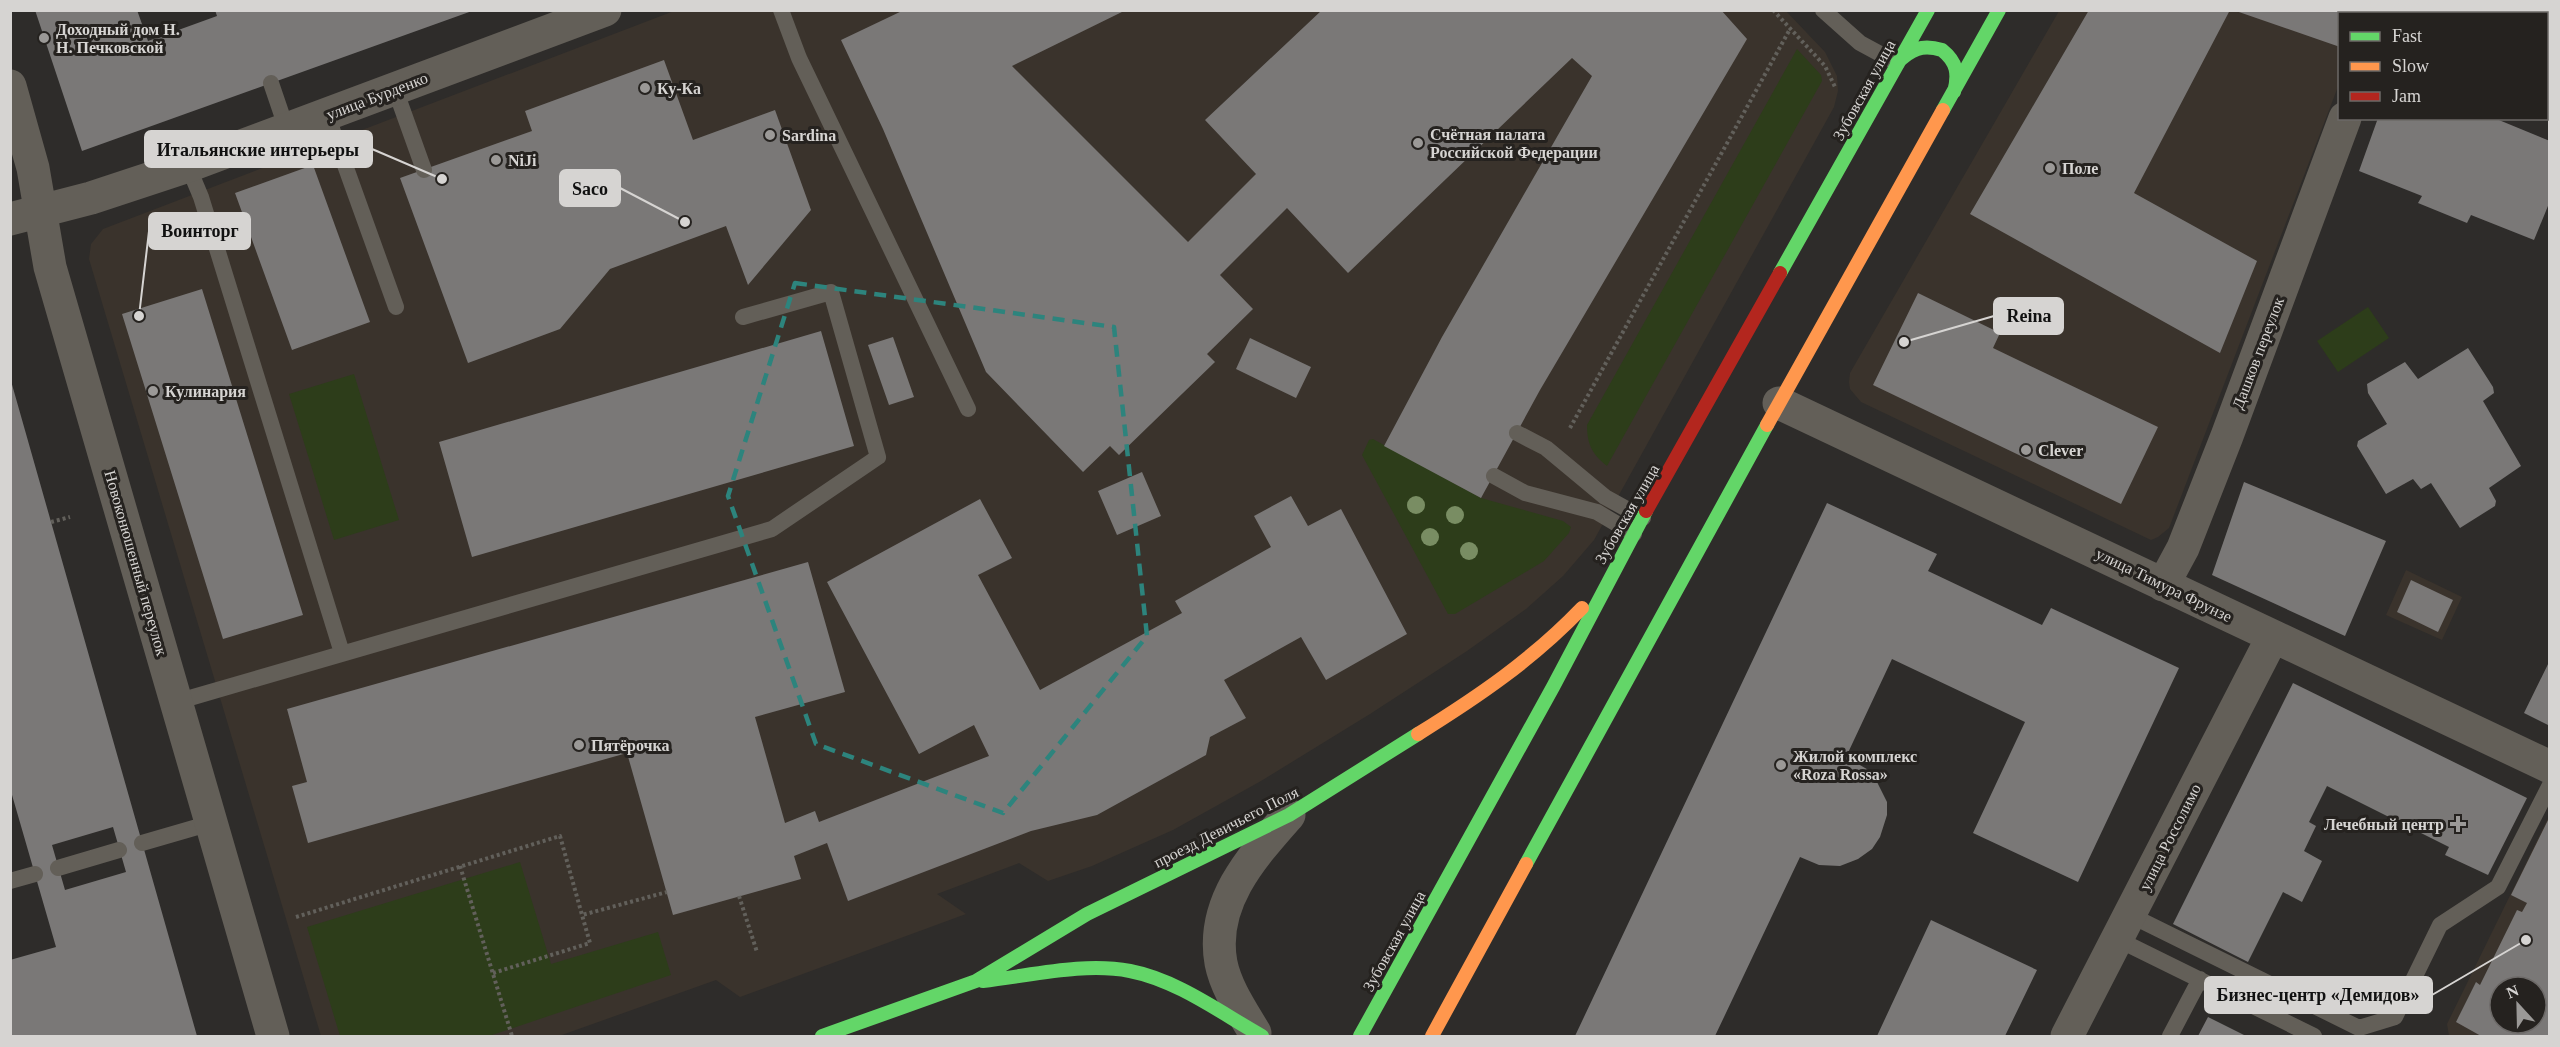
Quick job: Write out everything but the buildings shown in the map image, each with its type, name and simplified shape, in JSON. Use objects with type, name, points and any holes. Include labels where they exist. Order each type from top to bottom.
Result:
[{"type":"main road","name":"Зубовская улица","points":[[1360,1036],[1553,687],[1606,583],[1928,10]]},
{"type":"main road","points":[[1432,1036],[1779,402],[1999,10]]},
{"type":"main road","points":[[1897,63],[1913,48],[1924,46],[1940,49],[1955,65],[1958,76],[1954,92]]},
{"type":"main road","name":"проезд Девичьего Поля","points":[[822,1036],[975,981],[1087,914],[1289,815],[1474,699],[1546,645],[1606,583]]},
{"type":"main road","points":[[975,981],[1088,971],[1130,971],[1167,985],[1258,1035]]},
{"type":"street","name":"улица Бурденко","points":[[25,215],[188,166],[605,10]]},
{"type":"street","name":"Новоконюшенный переулок","points":[[10,86],[33,168],[25,215],[50,267],[273,1036]]},
{"type":"street","name":"Дашков переулок","points":[[2163,585],[2183,548],[2227,436],[2344,120]]},
{"type":"street","name":"улица Тимура Фрунзе","points":[[1779,402],[2272,638],[2550,767]]},
{"type":"street","name":"улица Россолимо","points":[[2067,1036],[2272,638]]},
{"type":"street","points":[[1258,1035],[1232,994],[1221,964],[1218,930],[1228,899],[1253,856],[1289,815]]},
{"type":"lane","points":[[781,10],[799,58],[968,409]]},
{"type":"lane","points":[[1823,10],[1860,43],[1897,63]]},
{"type":"lane","points":[[271,83],[287,130]]},
{"type":"lane","points":[[395,89],[424,170]]},
{"type":"lane","points":[[327,115],[396,307]]},
{"type":"lane","points":[[188,166],[201,197],[342,653]]},
{"type":"lane","points":[[176,702],[772,529],[878,457],[831,292],[743,317]]},
{"type":"lane","points":[[1517,433],[1546,448],[1605,497],[1643,518]]},
{"type":"lane","points":[[1494,476],[1525,493],[1597,512],[1634,534]]},
{"type":"lane","points":[[2124,927],[2359,1028],[2395,1017],[2440,925],[2498,888],[2550,785]]},
{"type":"lane","points":[[142,843],[211,823]]},
{"type":"lane","points":[[58,868],[119,850]]},
{"type":"lane","points":[[10,881],[35,874]]},
{"type":"lane","points":[[2124,927],[2200,980],[2314,1036]]},
{"type":"lane","points":[[2170,1036],[2200,980]]},
{"type":"path","points":[[1773,10],[1825,66],[1835,87]]},
{"type":"path","points":[[1569,431],[1790,29]]},
{"type":"path","points":[[51,522],[70,517]]},
{"type":"path","points":[[296,917],[560,836],[590,943],[493,973]]},
{"type":"path","points":[[460,866],[512,1036]]},
{"type":"path","points":[[582,915],[666,892]]},
{"type":"path","points":[[739,896],[757,951]]},
{"type":"highlighted area","points":[[795,283],[1114,327],[1147,636],[1003,813],[816,744],[728,496]]},
{"type":"shaded area","points":[[674,11],[1786,11],[1825,52],[1837,76],[1838,91],[1834,107],[1594,540],[1563,576],[1526,609],[1467,651],[1370,714],[1261,781],[1173,830],[1092,866],[1048,881],[1019,863],[937,894],[966,914],[740,997],[716,980],[559,1036],[321,1036],[89,259],[91,244],[103,229]]},
{"type":"shaded area","points":[[2059,11],[2369,11],[2338,12],[2338,87],[2169,528],[2158,537],[2151,540],[1861,402],[1850,389],[1850,373]]},
{"type":"shaded area","points":[[2406,570],[2462,597],[2442,640],[2386,615]]},
{"type":"shaded area","points":[[2549,816],[2549,1036],[2449,1036],[2447,1024]]},
{"type":"green space","points":[[1797,49],[1821,75],[1822,81],[1607,466],[1591,448],[1587,425]]},
{"type":"green space","points":[[2368,307],[2389,338],[2338,372],[2317,341]]},
{"type":"green space","points":[[354,374],[399,520],[334,540],[289,394]]},
{"type":"green space","points":[[1373,439],[1481,498],[1563,521],[1571,527],[1569,533],[1544,561],[1455,614],[1448,614],[1362,455],[1369,440]]},
{"type":"green space","points":[[520,862],[551,964],[658,932],[671,975],[489,1036],[340,1036],[307,927]]},
{"type":"traffic: fast","points":[[1780,273],[1928,10]]},
{"type":"traffic: fast","points":[[1943,110],[1999,10]]},
{"type":"traffic: fast","points":[[1897,63],[1917,49],[1942,50],[1951,59],[1956,69],[1954,92]]},
{"type":"traffic: fast","points":[[1526,864],[1767,425]]},
{"type":"traffic: fast","points":[[1360,1036],[1553,687],[1646,511]]},
{"type":"traffic: fast","points":[[822,1036],[976,981],[1087,914],[1289,815],[1418,734]]},
{"type":"traffic: fast","points":[[983,981],[1075,969],[1130,971],[1182,989],[1262,1036]]},
{"type":"traffic: slow","points":[[1767,425],[1943,110]]},
{"type":"traffic: slow","points":[[1418,734],[1462,706],[1524,661],[1582,608]]},
{"type":"traffic: slow","points":[[1432,1036],[1526,864]]},
{"type":"traffic: jam","points":[[1646,511],[1780,273]]},
{"type":"place","name":"Доходный дом Н. Н. Печковской","points":[[44,38]]},
{"type":"place","name":"Ку-Ка","points":[[645,88]]},
{"type":"place","name":"Sardina","points":[[770,135]]},
{"type":"place","name":"Счётная палата Российской Федерации","points":[[1418,143]]},
{"type":"place","name":"NiJi","points":[[496,160]]},
{"type":"place","name":"Поле","points":[[2050,168]]},
{"type":"place","name":"Итальянские интерьеры","points":[[442,179]]},
{"type":"place","name":"Saco","points":[[685,222]]},
{"type":"place","name":"Воинторг","points":[[139,316]]},
{"type":"place","name":"Reina","points":[[1904,342]]},
{"type":"place","name":"Кулинария","points":[[153,391]]},
{"type":"place","name":"Clever","points":[[2026,450]]},
{"type":"place","name":"Пятёрочка","points":[[579,745]]},
{"type":"place","name":"Жилой комплекс «Roza Rossa»","points":[[1781,765]]},
{"type":"place","name":"Лечебный центр","points":[[2458,824]]},
{"type":"place","name":"Бизнес-центр «Демидов»","points":[[2526,940]]}]
